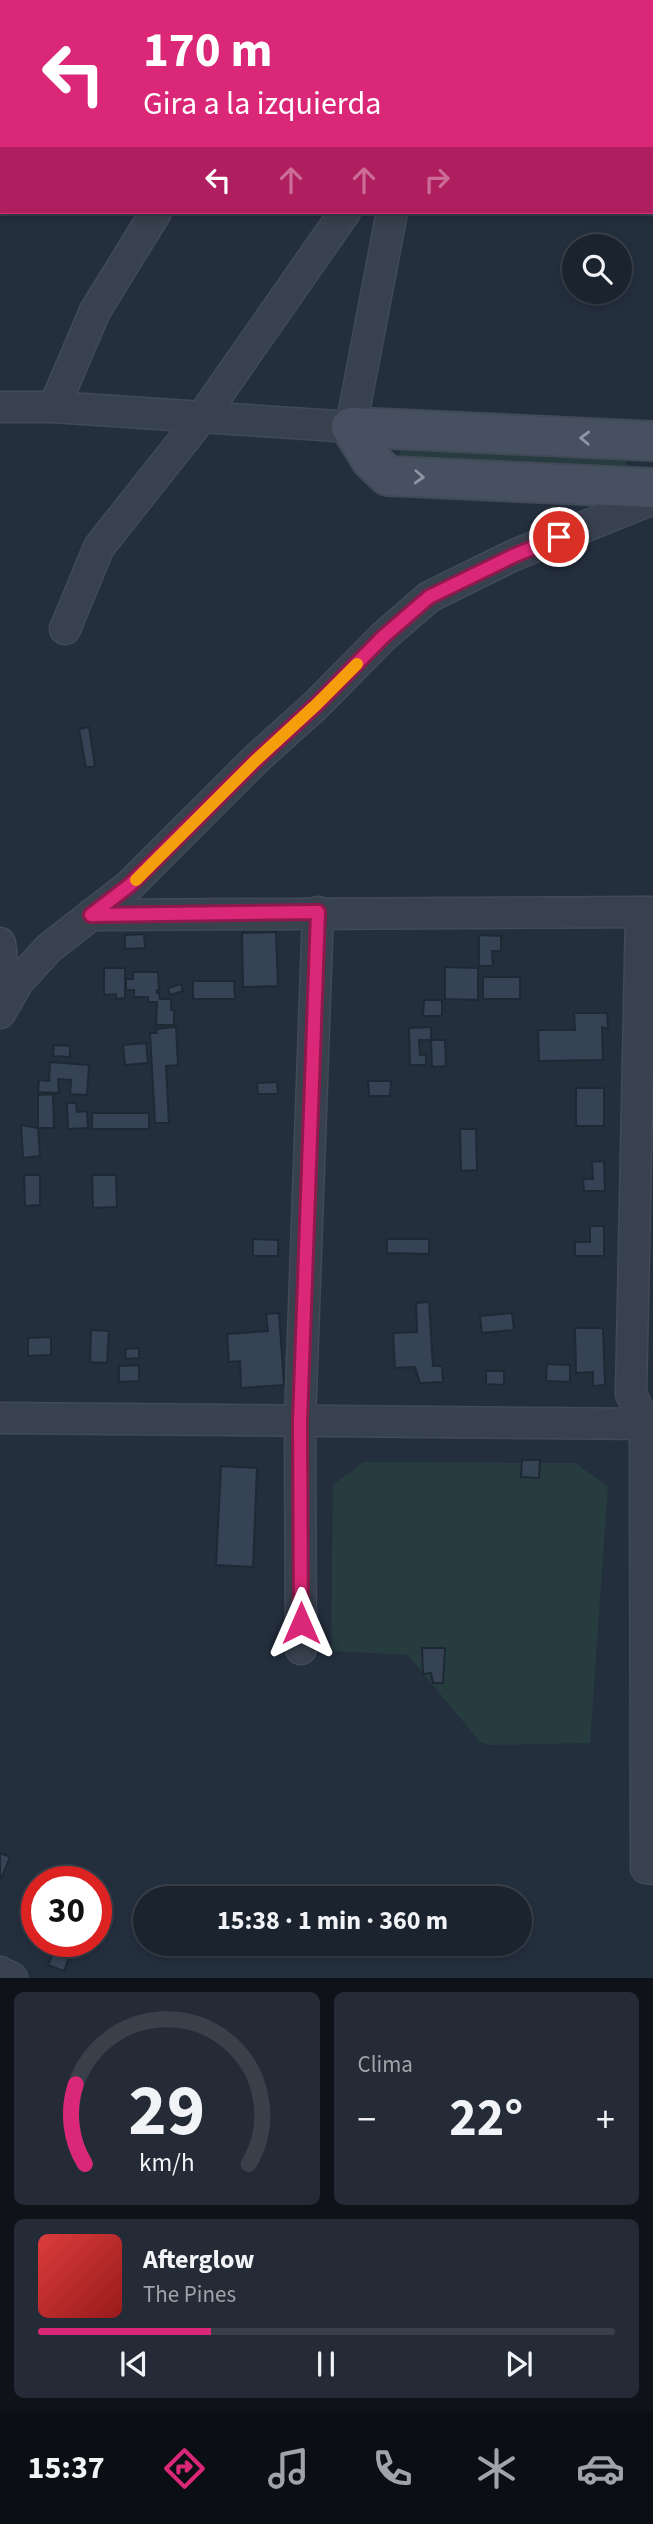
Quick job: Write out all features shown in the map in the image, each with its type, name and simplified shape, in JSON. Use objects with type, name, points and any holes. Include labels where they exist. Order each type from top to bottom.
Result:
[{"type":"street","points":[[54,407],[95,311],[155,214]]},
{"type":"street","points":[[65,629],[99,547],[202,417],[344,214]]},
{"type":"street","points":[[392,214],[351,427],[371,460],[388,476],[653,488]]},
{"type":"street","points":[[0,407],[54,407],[351,427],[653,441]]},
{"type":"street","points":[[4,1007],[19,982],[49,948],[130,885],[383,637],[429,597],[513,556],[653,499]]},
{"type":"street","points":[[301,1648],[300,1421],[318,912]]},
{"type":"street","points":[[91,915],[647,912],[631,1394],[649,1424],[646,1868],[653,1869]]},
{"type":"street","points":[[0,943],[4,1007]]},
{"type":"street","points":[[0,1419],[649,1424]]},
{"type":"street","points":[[0,1972],[12,1978]]},
{"type":"green space","points":[[400,447],[627,456],[626,467],[400,457]]},
{"type":"green space","points":[[363,1462],[575,1463],[608,1486],[590,1743],[490,1745],[480,1742],[408,1655],[331,1651],[333,1485]]},
{"type":"building","points":[[89,727],[95,766],[86,768],[79,729]]},
{"type":"building","points":[[276,932],[278,986],[243,987],[242,933]]},
{"type":"building","points":[[144,934],[145,948],[125,949],[125,935]]},
{"type":"building","points":[[479,935],[501,936],[501,951],[492,951],[493,966],[479,966]]},
{"type":"building","points":[[445,967],[478,968],[478,1000],[445,999]]},
{"type":"building","points":[[104,968],[125,968],[125,998],[116,999],[116,994],[104,995]]},
{"type":"building","points":[[133,972],[158,972],[157,993],[160,999],[171,999],[174,1025],[156,1025],[157,1002],[148,1002],[148,997],[134,997],[134,990],[126,990],[126,979],[133,979]]},
{"type":"building","points":[[483,977],[520,977],[520,999],[483,999]]},
{"type":"building","points":[[193,981],[234,981],[235,999],[193,999]]},
{"type":"building","points":[[181,984],[183,991],[170,995],[168,988]]},
{"type":"building","points":[[424,1000],[442,1000],[442,1016],[423,1016]]},
{"type":"building","points":[[574,1013],[607,1013],[608,1029],[602,1027],[603,1060],[539,1061],[538,1030],[575,1030]]},
{"type":"building","points":[[176,1027],[178,1065],[166,1066],[169,1123],[155,1123],[150,1033],[157,1033],[156,1029]]},
{"type":"building","points":[[431,1027],[431,1040],[419,1040],[420,1055],[426,1055],[426,1065],[410,1065],[409,1028]]},
{"type":"building","points":[[431,1040],[445,1040],[446,1066],[432,1067]]},
{"type":"building","points":[[146,1043],[148,1063],[125,1065],[123,1045]]},
{"type":"building","points":[[54,1045],[70,1046],[70,1057],[53,1056]]},
{"type":"building","points":[[50,1062],[89,1065],[87,1095],[70,1094],[71,1080],[58,1079],[59,1093],[38,1092],[39,1080],[49,1081]]},
{"type":"building","points":[[368,1081],[391,1081],[390,1096],[369,1096]]},
{"type":"building","points":[[277,1082],[278,1094],[258,1094],[257,1083]]},
{"type":"building","points":[[576,1088],[604,1088],[604,1126],[576,1126]]},
{"type":"building","points":[[53,1094],[54,1128],[38,1128],[38,1095]]},
{"type":"building","points":[[67,1103],[76,1103],[77,1112],[87,1111],[88,1128],[68,1129]]},
{"type":"building","points":[[92,1113],[149,1113],[149,1129],[92,1129]]},
{"type":"building","points":[[21,1125],[38,1128],[40,1156],[23,1158]]},
{"type":"building","points":[[460,1129],[476,1129],[477,1170],[461,1171]]},
{"type":"building","points":[[604,1161],[605,1191],[584,1191],[583,1179],[593,1179],[592,1162]]},
{"type":"building","points":[[24,1175],[40,1175],[40,1205],[25,1206]]},
{"type":"building","points":[[92,1175],[116,1175],[117,1207],[93,1208]]},
{"type":"building","points":[[590,1226],[604,1226],[604,1256],[575,1256],[575,1242],[590,1242]]},
{"type":"building","points":[[253,1239],[278,1240],[278,1256],[253,1256]]},
{"type":"building","points":[[387,1239],[429,1239],[429,1254],[387,1253]]},
{"type":"building","points":[[429,1302],[433,1366],[442,1366],[443,1382],[420,1383],[415,1367],[395,1368],[393,1333],[417,1332],[416,1303]]},
{"type":"building","points":[[279,1313],[284,1385],[241,1388],[240,1361],[229,1362],[227,1334],[268,1331],[266,1314]]},
{"type":"building","points":[[512,1313],[514,1330],[482,1333],[480,1316]]},
{"type":"building","points":[[575,1328],[603,1328],[605,1385],[593,1386],[593,1372],[576,1373]]},
{"type":"building","points":[[91,1330],[109,1331],[107,1363],[90,1362]]},
{"type":"building","points":[[51,1337],[51,1355],[28,1356],[28,1338]]},
{"type":"building","points":[[139,1348],[139,1358],[126,1359],[125,1349]]},
{"type":"building","points":[[547,1364],[570,1365],[570,1382],[546,1381]]},
{"type":"building","points":[[139,1365],[139,1381],[119,1382],[119,1366]]},
{"type":"building","points":[[486,1371],[504,1371],[504,1385],[486,1384]]},
{"type":"building","points":[[522,1460],[540,1460],[539,1478],[521,1477]]},
{"type":"building","points":[[221,1466],[257,1468],[253,1567],[216,1565]]},
{"type":"building","points":[[422,1648],[445,1648],[443,1683],[433,1683],[431,1673],[423,1674]]},
{"type":"building","points":[[0,1853],[10,1857],[0,1882]]},
{"type":"building","points":[[51,1957],[69,1957],[64,1971],[48,1965]]},
{"type":"slow traffic","points":[[136,880],[357,664]]},
{"type":"route","points":[[301,1623],[300,1421],[318,912],[91,915],[130,885],[383,637],[429,597],[559,537]]}]
